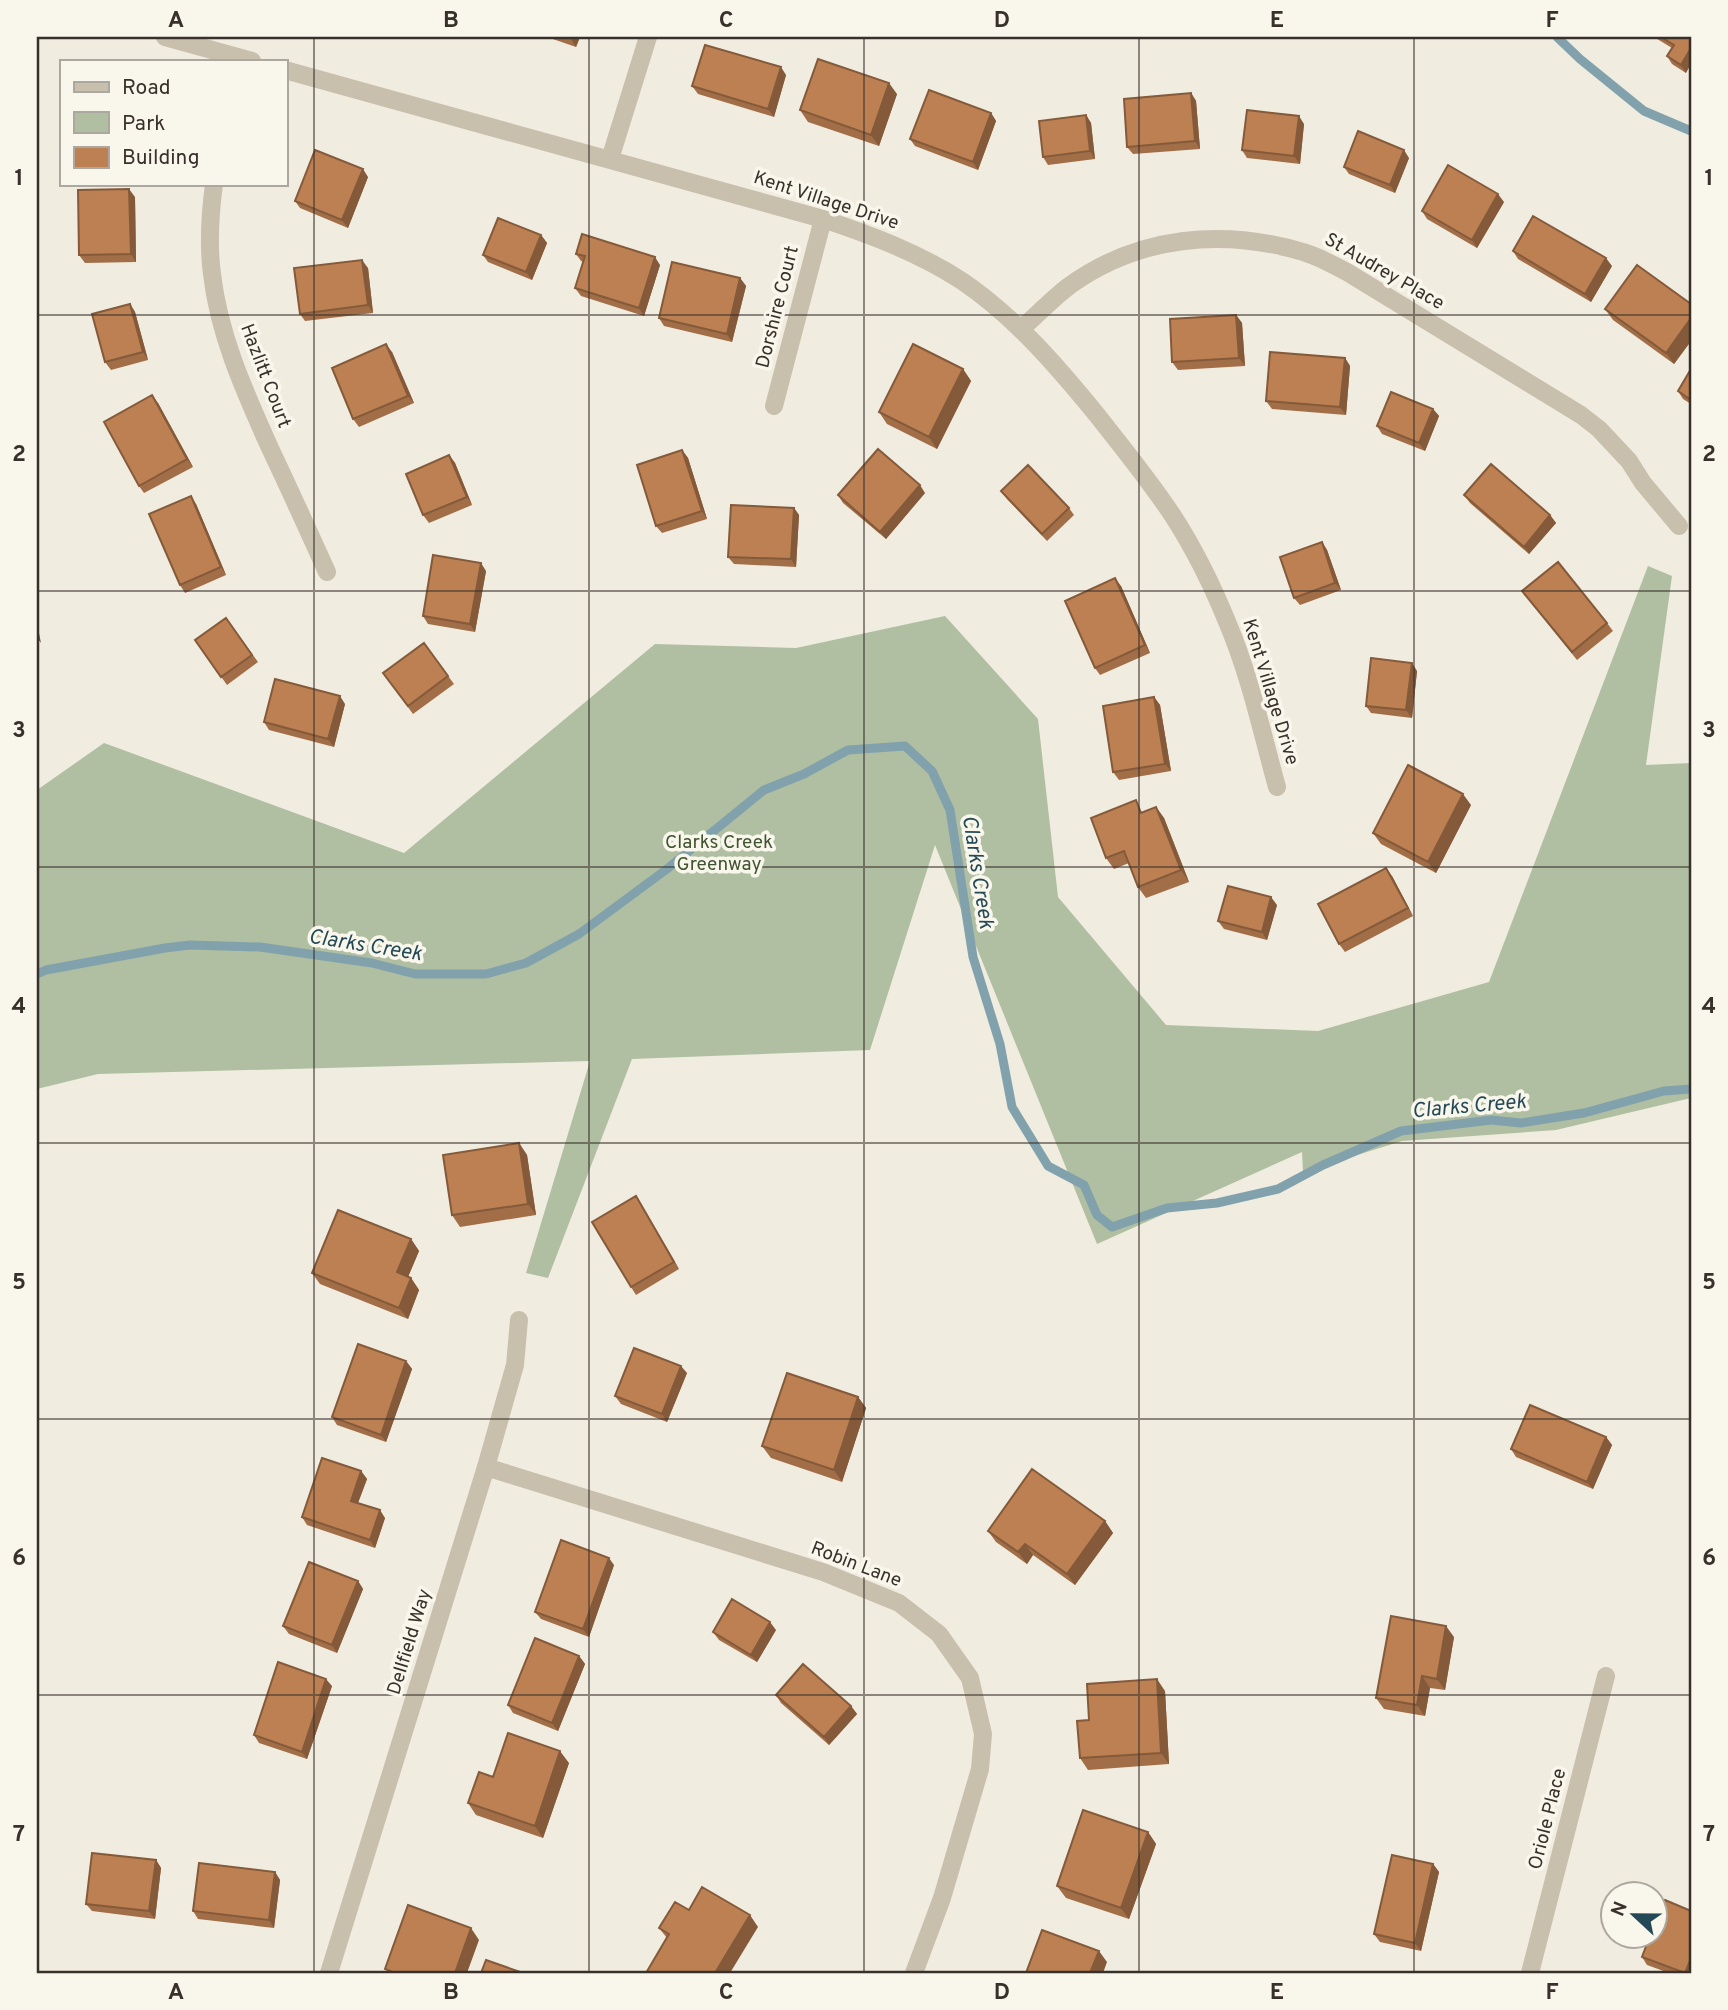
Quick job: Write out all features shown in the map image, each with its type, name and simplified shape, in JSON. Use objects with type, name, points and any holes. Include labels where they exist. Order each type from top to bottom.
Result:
[{"type":"street","points":[[165,37],[246,60]]},
{"type":"street","points":[[610,159],[648,37]]},
{"type":"street","name":"Kent Village Drive","points":[[287,71],[823,219],[909,251],[961,280],[1021,329],[1061,371],[1173,515],[1199,561],[1228,624],[1242,661],[1277,786]]},
{"type":"street","name":"Hazlitt Court","points":[[214,186],[210,218],[211,274],[230,354],[327,572]]},
{"type":"street","name":"Dorshire Court","points":[[775,406],[823,219]]},
{"type":"street","name":"St Audrey Place","points":[[1021,329],[1070,285],[1109,262],[1150,248],[1216,237],[1263,241],[1307,252],[1347,272],[1581,415],[1599,429],[1629,461],[1643,483],[1679,526]]},
{"type":"street","name":"Dellfield Way","points":[[329,1973],[486,1467],[515,1365],[519,1320]]},
{"type":"street","name":"Robin Lane","points":[[486,1467],[823,1573],[899,1603],[939,1634],[970,1678],[984,1734],[980,1769],[942,1898],[914,1973]]},
{"type":"street","name":"Oriole Place","points":[[1530,1973],[1606,1676]]},
{"type":"green space","name":"Clarks Creek Greenway","points":[[1648,566],[1672,576],[1646,765],[1691,763],[1691,1098],[1556,1130],[1402,1141],[1303,1172],[1302,1152],[1097,1244],[935,845],[870,1050],[632,1059],[548,1278],[526,1273],[590,1061],[98,1074],[37,1089],[37,790],[104,743],[404,853],[655,644],[796,648],[945,616],[1038,719],[1058,897],[1166,1025],[1318,1031],[1489,982]]},
{"type":"building","points":[[1661,37],[1691,37],[1691,48],[1681,65],[1667,56],[1674,45]]},
{"type":"building","points":[[705,45],[781,67],[768,109],[692,86]]},
{"type":"building","points":[[818,59],[889,83],[871,135],[800,110]]},
{"type":"building","points":[[929,90],[991,113],[973,162],[910,139]]},
{"type":"building","points":[[1191,93],[1195,141],[1127,147],[1124,99]]},
{"type":"building","points":[[1247,110],[1299,116],[1294,156],[1242,150]]},
{"type":"building","points":[[1086,115],[1090,151],[1043,157],[1039,121]]},
{"type":"building","points":[[1358,131],[1404,150],[1390,185],[1344,167]]},
{"type":"building","points":[[315,150],[363,169],[342,220],[295,201]]},
{"type":"building","points":[[1448,165],[1498,194],[1472,240],[1422,211]]},
{"type":"building","points":[[129,189],[131,254],[79,255],[78,190]]},
{"type":"building","points":[[1533,216],[1606,258],[1585,294],[1513,251]]},
{"type":"building","points":[[498,218],[541,235],[526,272],[483,255]]},
{"type":"building","points":[[582,234],[655,257],[639,308],[575,288],[585,256],[576,254]]},
{"type":"building","points":[[362,260],[368,305],[300,314],[294,268]]},
{"type":"building","points":[[672,262],[740,278],[727,334],[659,318]]},
{"type":"building","points":[[1637,265],[1691,304],[1691,318],[1666,353],[1605,309]]},
{"type":"building","points":[[130,304],[143,352],[105,362],[92,314]]},
{"type":"building","points":[[1236,315],[1239,358],[1172,362],[1170,319]]},
{"type":"building","points":[[386,344],[408,396],[353,419],[332,368]]},
{"type":"building","points":[[913,344],[963,369],[929,437],[879,412]]},
{"type":"building","points":[[1270,352],[1345,358],[1340,407],[1266,401]]},
{"type":"building","points":[[1691,369],[1691,400],[1678,391]]},
{"type":"building","points":[[1391,392],[1433,409],[1419,443],[1377,426]]},
{"type":"building","points":[[152,395],[187,459],[139,486],[104,422]]},
{"type":"building","points":[[878,449],[920,485],[880,532],[838,495]]},
{"type":"building","points":[[682,450],[702,511],[656,526],[637,465]]},
{"type":"building","points":[[449,455],[467,497],[423,515],[406,474]]},
{"type":"building","points":[[1491,464],[1550,515],[1524,547],[1464,495]]},
{"type":"building","points":[[1028,465],[1069,508],[1042,534],[1001,491]]},
{"type":"building","points":[[191,496],[221,567],[180,585],[149,514]]},
{"type":"building","points":[[731,505],[794,508],[791,559],[728,557]]},
{"type":"building","points":[[1322,542],[1335,583],[1294,598],[1280,557]]},
{"type":"building","points":[[433,555],[481,563],[470,624],[423,616]]},
{"type":"building","points":[[1558,562],[1607,623],[1572,652],[1522,591]]},
{"type":"building","points":[[1115,578],[1145,645],[1095,668],[1065,601]]},
{"type":"building","points":[[226,618],[252,655],[221,677],[195,640]]},
{"type":"building","points":[[424,643],[448,676],[408,706],[383,673]]},
{"type":"building","points":[[1371,658],[1412,663],[1406,710],[1366,706]]},
{"type":"building","points":[[275,679],[340,696],[328,739],[264,722]]},
{"type":"building","points":[[1154,697],[1165,764],[1113,772],[1103,706]]},
{"type":"building","points":[[1408,765],[1463,794],[1428,862],[1373,833]]},
{"type":"building","points":[[1136,800],[1141,813],[1156,807],[1181,870],[1138,887],[1124,851],[1106,858],[1091,818]]},
{"type":"building","points":[[1386,868],[1408,908],[1339,944],[1318,904]]},
{"type":"building","points":[[1228,886],[1271,897],[1262,932],[1218,921]]},
{"type":"building","points":[[519,1143],[528,1204],[452,1215],[443,1155]]},
{"type":"building","points":[[636,1196],[674,1262],[631,1287],[592,1222]]},
{"type":"building","points":[[338,1210],[411,1239],[397,1272],[411,1278],[399,1308],[312,1273]]},
{"type":"building","points":[[358,1344],[406,1361],[381,1435],[332,1417]]},
{"type":"building","points":[[634,1348],[681,1366],[662,1414],[615,1396]]},
{"type":"building","points":[[787,1373],[858,1397],[834,1470],[762,1446]]},
{"type":"building","points":[[1530,1405],[1606,1437],[1587,1482],[1511,1449]]},
{"type":"building","points":[[322,1458],[361,1471],[351,1501],[380,1510],[370,1540],[302,1517]]},
{"type":"building","points":[[1032,1469],[1105,1521],[1067,1574],[1025,1544],[1018,1552],[988,1531]]},
{"type":"building","points":[[561,1540],[609,1558],[583,1629],[535,1612]]},
{"type":"building","points":[[309,1562],[358,1581],[332,1645],[283,1626]]},
{"type":"building","points":[[732,1599],[770,1622],[751,1655],[713,1632]]},
{"type":"building","points":[[1391,1616],[1446,1626],[1437,1679],[1422,1676],[1417,1705],[1376,1698]]},
{"type":"building","points":[[535,1638],[579,1656],[552,1723],[508,1705]]},
{"type":"building","points":[[278,1662],[326,1679],[302,1752],[254,1735]]},
{"type":"building","points":[[803,1664],[851,1706],[824,1737],[776,1695]]},
{"type":"building","points":[[1157,1679],[1161,1753],[1080,1758],[1077,1721],[1089,1720],[1087,1684]]},
{"type":"building","points":[[508,1733],[560,1751],[535,1826],[468,1803],[479,1772],[493,1777]]},
{"type":"building","points":[[1083,1810],[1148,1832],[1121,1908],[1057,1886]]},
{"type":"building","points":[[92,1853],[156,1860],[149,1911],[86,1904]]},
{"type":"building","points":[[1392,1855],[1433,1864],[1415,1943],[1374,1934]]},
{"type":"building","points":[[199,1863],[275,1872],[269,1920],[193,1911]]},
{"type":"building","points":[[702,1887],[750,1915],[715,1973],[646,1973],[669,1934],[659,1928],[675,1902],[689,1910]]},
{"type":"building","points":[[1668,1901],[1691,1911],[1691,1958],[1685,1973],[1642,1957],[1644,1951],[1668,1951]]},
{"type":"building","points":[[408,1905],[471,1928],[455,1973],[395,1973],[385,1969]]},
{"type":"building","points":[[1042,1930],[1099,1951],[1090,1973],[1026,1973]]},
{"type":"building","points":[[486,1960],[523,1973],[481,1973]]},
{"type":"waterway","points":[[1557,37],[1644,111],[1691,131]]},
{"type":"waterway","name":"Clarks Creek","points":[[37,974],[46,970],[190,945],[260,947],[372,963],[415,974],[486,974],[526,963],[579,934],[667,869],[764,790],[804,774],[848,750],[905,746],[932,771],[950,810],[973,957],[1000,1044],[1012,1107],[1048,1166],[1084,1185],[1097,1215],[1112,1227],[1167,1208],[1217,1203],[1278,1189],[1323,1165],[1401,1131],[1491,1120],[1521,1123],[1584,1113],[1664,1091],[1691,1089]]}]
